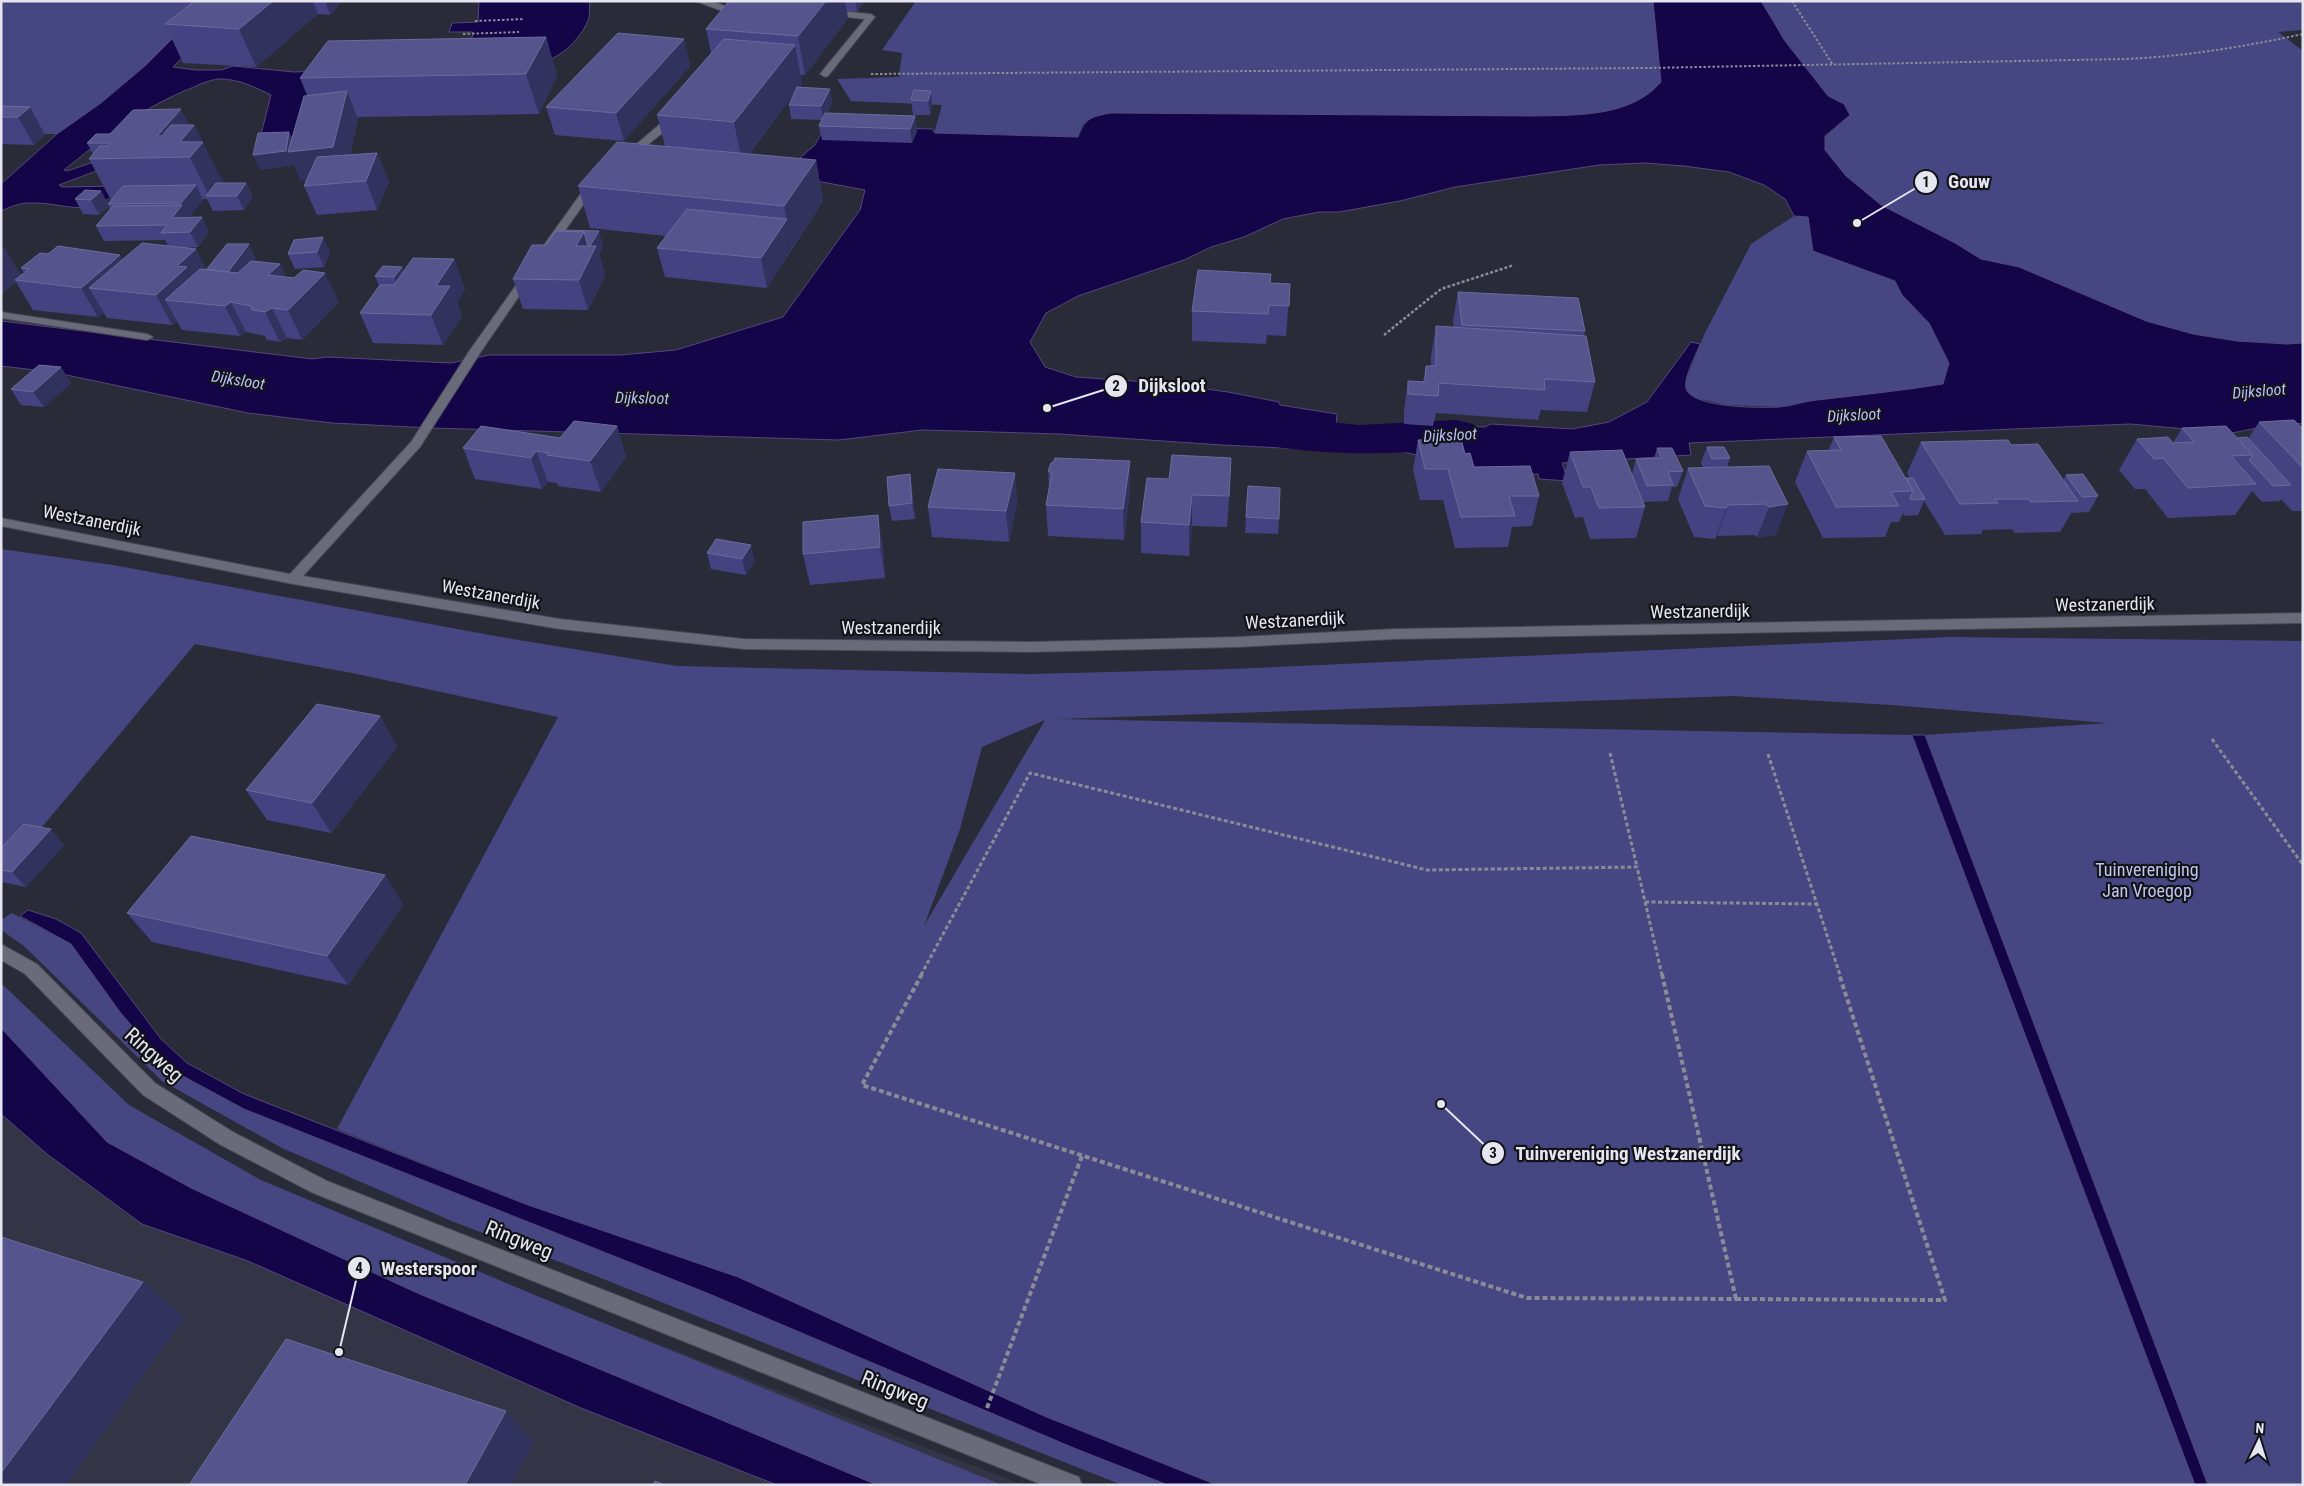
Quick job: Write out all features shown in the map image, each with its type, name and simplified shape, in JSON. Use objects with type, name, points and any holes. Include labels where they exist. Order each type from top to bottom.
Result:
[{"type":"street","points":[[698,1],[728,10],[738,23]]},
{"type":"street","points":[[813,12],[871,17],[825,74]]},
{"type":"street","points":[[623,160],[666,125],[678,109]]},
{"type":"street","points":[[543,255],[594,183],[601,177]]},
{"type":"street","points":[[293,579],[416,444],[476,350],[532,271]]},
{"type":"street","points":[[1,315],[148,337]]},
{"type":"street","name":"Westzanerdijk","points":[[1,522],[293,579],[560,624],[744,644],[1030,647],[1237,642],[1395,634],[1653,631],[2303,618]]},
{"type":"street","name":"Ringweg","points":[[1,951],[31,969],[149,1089],[226,1138],[320,1187],[1071,1485]]},
{"type":"path","points":[[1792,1],[1833,65]]},
{"type":"path","points":[[476,21],[524,19]]},
{"type":"path","points":[[463,34],[519,32]]},
{"type":"path","points":[[825,74],[1646,68],[2126,60],[2181,56],[2240,48],[2303,34]]},
{"type":"path","points":[[1384,335],[1441,289],[1514,265]]},
{"type":"path","points":[[2212,739],[2303,865]]},
{"type":"path","points":[[1610,753],[1736,1299]]},
{"type":"path","points":[[1637,867],[1426,870],[1030,772],[862,1085],[1528,1298],[1944,1300],[1768,754]]},
{"type":"path","points":[[1645,902],[1817,904]]},
{"type":"path","points":[[983,1416],[1082,1156]]},
{"type":"shaded area","points":[[1,1085],[332,1218],[1023,1485],[1,1485]]},
{"type":"green space","points":[[1,1],[210,1],[145,66],[101,103],[57,134],[1,134]]},
{"type":"green space","points":[[916,1],[1653,1],[1662,82],[1635,102],[1620,108],[1586,114],[1535,116],[1111,113],[1083,124],[1078,137],[934,133],[942,105],[851,101],[837,79],[899,77],[902,53],[882,50]]},
{"type":"green space","points":[[1761,1],[2303,1],[2303,30],[2278,32],[2303,51],[2303,343],[2237,341],[2193,334],[2146,321],[2019,267],[1981,259],[1955,243],[1881,205],[1846,176],[1825,150],[1825,137],[1850,115],[1844,104],[1828,96],[1785,41]]},
{"type":"green space","points":[[1794,216],[1808,217],[1813,251],[1895,281],[1902,295],[1929,323],[1949,363],[1943,384],[1883,394],[1816,400],[1780,407],[1727,405],[1695,398],[1687,391],[1685,382],[1704,335],[1751,244]]},
{"type":"green space","name":"Tuinvereniging Jan Vroegop","points":[[1,549],[113,565],[495,636],[677,666],[1030,674],[1230,669],[1950,637],[2303,641],[2303,1485],[2208,1485],[1925,735],[2108,723],[1892,705],[1733,696],[1057,719],[1912,735],[2195,1485],[1217,1485],[1044,1416],[738,1277],[528,1205],[337,1129],[558,717],[352,673],[195,644],[1,876]],"holes":[[[1045,720],[924,926],[960,829],[982,747]]]},
{"type":"green space","points":[[12,913],[71,944],[120,1012],[179,1074],[244,1109],[707,1293],[1074,1448],[1168,1485],[1122,1485],[573,1267],[454,1222],[282,1148],[162,1081],[24,946],[1,930],[1,920]]},
{"type":"green space","points":[[1,983],[129,1105],[261,1180],[542,1298],[1002,1485],[877,1485],[415,1292],[191,1188],[107,1142],[1,1028]]},
{"type":"water","points":[[210,1],[238,1],[173,67],[196,70],[221,70],[233,66],[294,72],[318,71],[453,51],[472,38],[473,32],[449,32],[452,23],[478,22],[479,1],[590,1],[589,18],[579,37],[551,59],[343,77],[304,138],[259,142],[271,95],[253,86],[233,80],[216,79],[207,82],[167,99],[135,117],[107,136],[64,170],[67,171],[120,153],[128,159],[59,185],[62,187],[122,186],[111,197],[100,204],[79,208],[44,203],[26,203],[1,211],[1,184],[57,134],[101,103],[145,66]]},
{"type":"water","points":[[1653,1],[1761,1],[1785,41],[1828,96],[1844,104],[1850,115],[1825,136],[1825,150],[1846,176],[1881,205],[1955,243],[1981,259],[2019,267],[2146,321],[2193,334],[2237,341],[2303,343],[2303,424],[2287,422],[2232,433],[2130,424],[1689,443],[1691,455],[1562,463],[1568,481],[1539,479],[1538,474],[1507,474],[1374,446],[1372,428],[1393,430],[1399,426],[1433,431],[1449,426],[1485,427],[1491,424],[1572,429],[1609,422],[1647,402],[1691,342],[1700,344],[1687,375],[1687,391],[1693,397],[1716,404],[1745,407],[1779,407],[1943,384],[1949,363],[1929,323],[1902,295],[1895,281],[1813,251],[1808,217],[1794,216],[1785,199],[1764,185],[1729,172],[1645,163],[1599,165],[1455,187],[1400,201],[1339,212],[1319,212],[1283,219],[1244,237],[1211,247],[1184,260],[1078,296],[1046,313],[1030,342],[1045,367],[1076,377],[1161,383],[1228,392],[1279,402],[1280,405],[1337,414],[1334,447],[1302,449],[1059,434],[922,430],[839,440],[432,428],[332,423],[248,413],[52,372],[1,366],[1,321],[312,359],[327,357],[451,363],[489,355],[620,355],[676,350],[783,317],[860,210],[865,190],[795,177],[801,157],[815,145],[825,126],[932,129],[935,133],[1078,137],[1084,125],[1090,119],[1111,113],[1535,116],[1603,112],[1635,102],[1661,82]]},
{"type":"water","points":[[1912,735],[1925,735],[2208,1485],[2195,1485]]},
{"type":"water","points":[[28,910],[56,919],[81,933],[161,1039],[187,1063],[244,1094],[528,1205],[738,1277],[1044,1416],[1217,1485],[1168,1485],[1074,1448],[707,1293],[244,1109],[179,1074],[148,1045],[120,1012],[71,944],[20,916]]},
{"type":"water","points":[[1,1028],[107,1142],[191,1188],[415,1292],[877,1485],[777,1485],[581,1408],[248,1261],[142,1224],[47,1154],[1,1114]]},
{"type":"building","points":[[195,1],[273,1],[239,29],[165,24]]},
{"type":"building","points":[[729,1],[826,1],[798,36],[706,29]]},
{"type":"building","points":[[618,33],[684,39],[616,113],[546,107]]},
{"type":"building","points":[[546,37],[526,74],[300,78],[328,41]]},
{"type":"building","points":[[724,39],[795,45],[734,122],[657,115]]},
{"type":"building","points":[[797,87],[830,89],[821,106],[789,105]]},
{"type":"building","points":[[914,90],[931,91],[928,101],[911,100]]},
{"type":"building","points":[[347,91],[333,147],[288,152],[304,96]]},
{"type":"building","points":[[1,106],[30,107],[18,117],[1,117]]},
{"type":"building","points":[[181,109],[157,136],[162,136],[171,125],[194,125],[180,142],[203,142],[190,157],[89,159],[100,146],[108,146],[111,143],[87,143],[96,134],[110,134],[133,110]]},
{"type":"building","points":[[825,113],[915,116],[910,129],[819,126]]},
{"type":"building","points":[[289,132],[286,151],[253,155],[258,133]]},
{"type":"building","points":[[617,142],[816,160],[784,206],[578,186]]},
{"type":"building","points":[[377,153],[366,181],[304,186],[317,157]]},
{"type":"building","points":[[216,183],[246,183],[237,196],[206,196]]},
{"type":"building","points":[[196,185],[181,203],[108,204],[123,186]]},
{"type":"building","points":[[85,190],[101,191],[91,200],[75,199]]},
{"type":"building","points":[[182,205],[172,218],[202,217],[190,232],[161,233],[167,225],[96,226],[113,206]]},
{"type":"building","points":[[687,209],[787,219],[761,258],[657,248]]},
{"type":"building","points":[[561,230],[599,231],[590,246],[588,246],[584,232]]},
{"type":"building","points":[[556,231],[584,232],[576,246],[596,246],[579,280],[513,279],[532,245],[546,245]]},
{"type":"building","points":[[323,237],[317,252],[288,254],[294,240]]},
{"type":"building","points":[[142,243],[196,249],[177,266],[187,267],[156,295],[89,288]]},
{"type":"building","points":[[227,244],[249,244],[228,272],[207,269]]},
{"type":"building","points":[[58,246],[120,255],[81,288],[15,280],[29,269],[21,268],[40,253],[48,254]]},
{"type":"building","points":[[413,258],[454,259],[436,286],[450,286],[431,315],[360,313],[380,285],[394,285]]},
{"type":"building","points":[[251,261],[280,264],[268,275],[294,278],[303,270],[325,273],[288,310],[272,308],[265,312],[252,310],[251,306],[231,302],[225,306],[165,300],[200,269],[238,273]]},
{"type":"building","points":[[383,266],[402,267],[394,277],[375,276]]},
{"type":"building","points":[[1198,270],[1271,274],[1270,283],[1290,284],[1289,306],[1269,305],[1268,314],[1192,311]]},
{"type":"building","points":[[1458,292],[1578,298],[1585,331],[1462,325]]},
{"type":"building","points":[[1436,326],[1586,336],[1595,382],[1544,379],[1545,390],[1439,383],[1438,396],[1408,394],[1408,381],[1425,382],[1426,366],[1436,366]]},
{"type":"building","points":[[39,365],[61,367],[33,392],[11,389]]},
{"type":"building","points":[[2294,420],[2303,429],[2303,468],[2259,422]]},
{"type":"building","points":[[574,421],[617,426],[590,461],[547,455],[549,453],[536,451],[531,458],[463,448],[481,426],[560,438]]},
{"type":"building","points":[[2226,426],[2253,455],[2231,456],[2256,484],[2188,488],[2163,458],[2154,459],[2137,439],[2168,437],[2173,443],[2194,442],[2182,428]]},
{"type":"building","points":[[1881,436],[1913,491],[1891,492],[1899,506],[1836,507],[1807,451],[1841,450],[1834,437]]},
{"type":"building","points":[[2247,437],[2291,485],[2273,486],[2249,460],[2253,455],[2237,438]]},
{"type":"building","points":[[1461,439],[1465,454],[1470,453],[1474,467],[1530,466],[1539,496],[1509,496],[1515,516],[1461,517],[1448,469],[1425,469],[1418,440]]},
{"type":"building","points":[[2008,440],[2011,445],[2038,444],[2078,501],[2031,502],[2028,499],[1995,499],[1998,503],[1960,504],[1921,442]]},
{"type":"building","points":[[1707,447],[1724,447],[1730,458],[1712,459]]},
{"type":"building","points":[[1657,448],[1672,448],[1683,471],[1668,472],[1673,485],[1647,486],[1636,459],[1662,458]]},
{"type":"building","points":[[1622,450],[1645,507],[1599,508],[1591,487],[1583,487],[1570,452]]},
{"type":"building","points":[[1172,455],[1231,458],[1229,496],[1192,495],[1189,525],[1141,522],[1147,478],[1169,479]]},
{"type":"building","points":[[1055,458],[1130,461],[1123,509],[1046,505],[1052,473],[1048,471]]},
{"type":"building","points":[[1769,466],[1788,504],[1769,507],[1765,504],[1728,505],[1726,508],[1705,506],[1688,468]]},
{"type":"building","points":[[938,469],[1015,473],[1006,511],[928,507]]},
{"type":"building","points":[[910,474],[912,503],[889,506],[887,477]]},
{"type":"building","points":[[2083,474],[2098,496],[2082,497],[2066,475]]},
{"type":"building","points":[[1906,478],[1913,478],[1925,499],[1911,500],[1913,491]]},
{"type":"building","points":[[1248,486],[1280,488],[1279,519],[1246,517]]},
{"type":"building","points":[[878,515],[880,547],[803,554],[803,522]]},
{"type":"building","points":[[716,539],[751,545],[742,559],[707,553]]},
{"type":"building","points":[[317,704],[380,716],[312,803],[246,790]]},
{"type":"building","points":[[24,824],[51,829],[12,872],[1,870],[1,848]]},
{"type":"building","points":[[191,836],[385,875],[327,956],[127,913]]},
{"type":"building","points":[[1,1237],[143,1282],[1,1473]]},
{"type":"building","points":[[286,1339],[506,1411],[465,1485],[189,1485]]},
{"type":"building","points":[[655,1481],[665,1485],[653,1485]]},
{"type":"waterway","name":"Dijksloot","points":[[1253,429],[1359,440],[1456,435]]},
{"type":"place","name":"Gouw","points":[[1857,223]]},
{"type":"place","name":"Dijksloot","points":[[1047,408]]},
{"type":"place","name":"Tuinvereniging Westzanerdijk","points":[[1441,1104]]},
{"type":"place","name":"Westerspoor","points":[[339,1352]]}]
